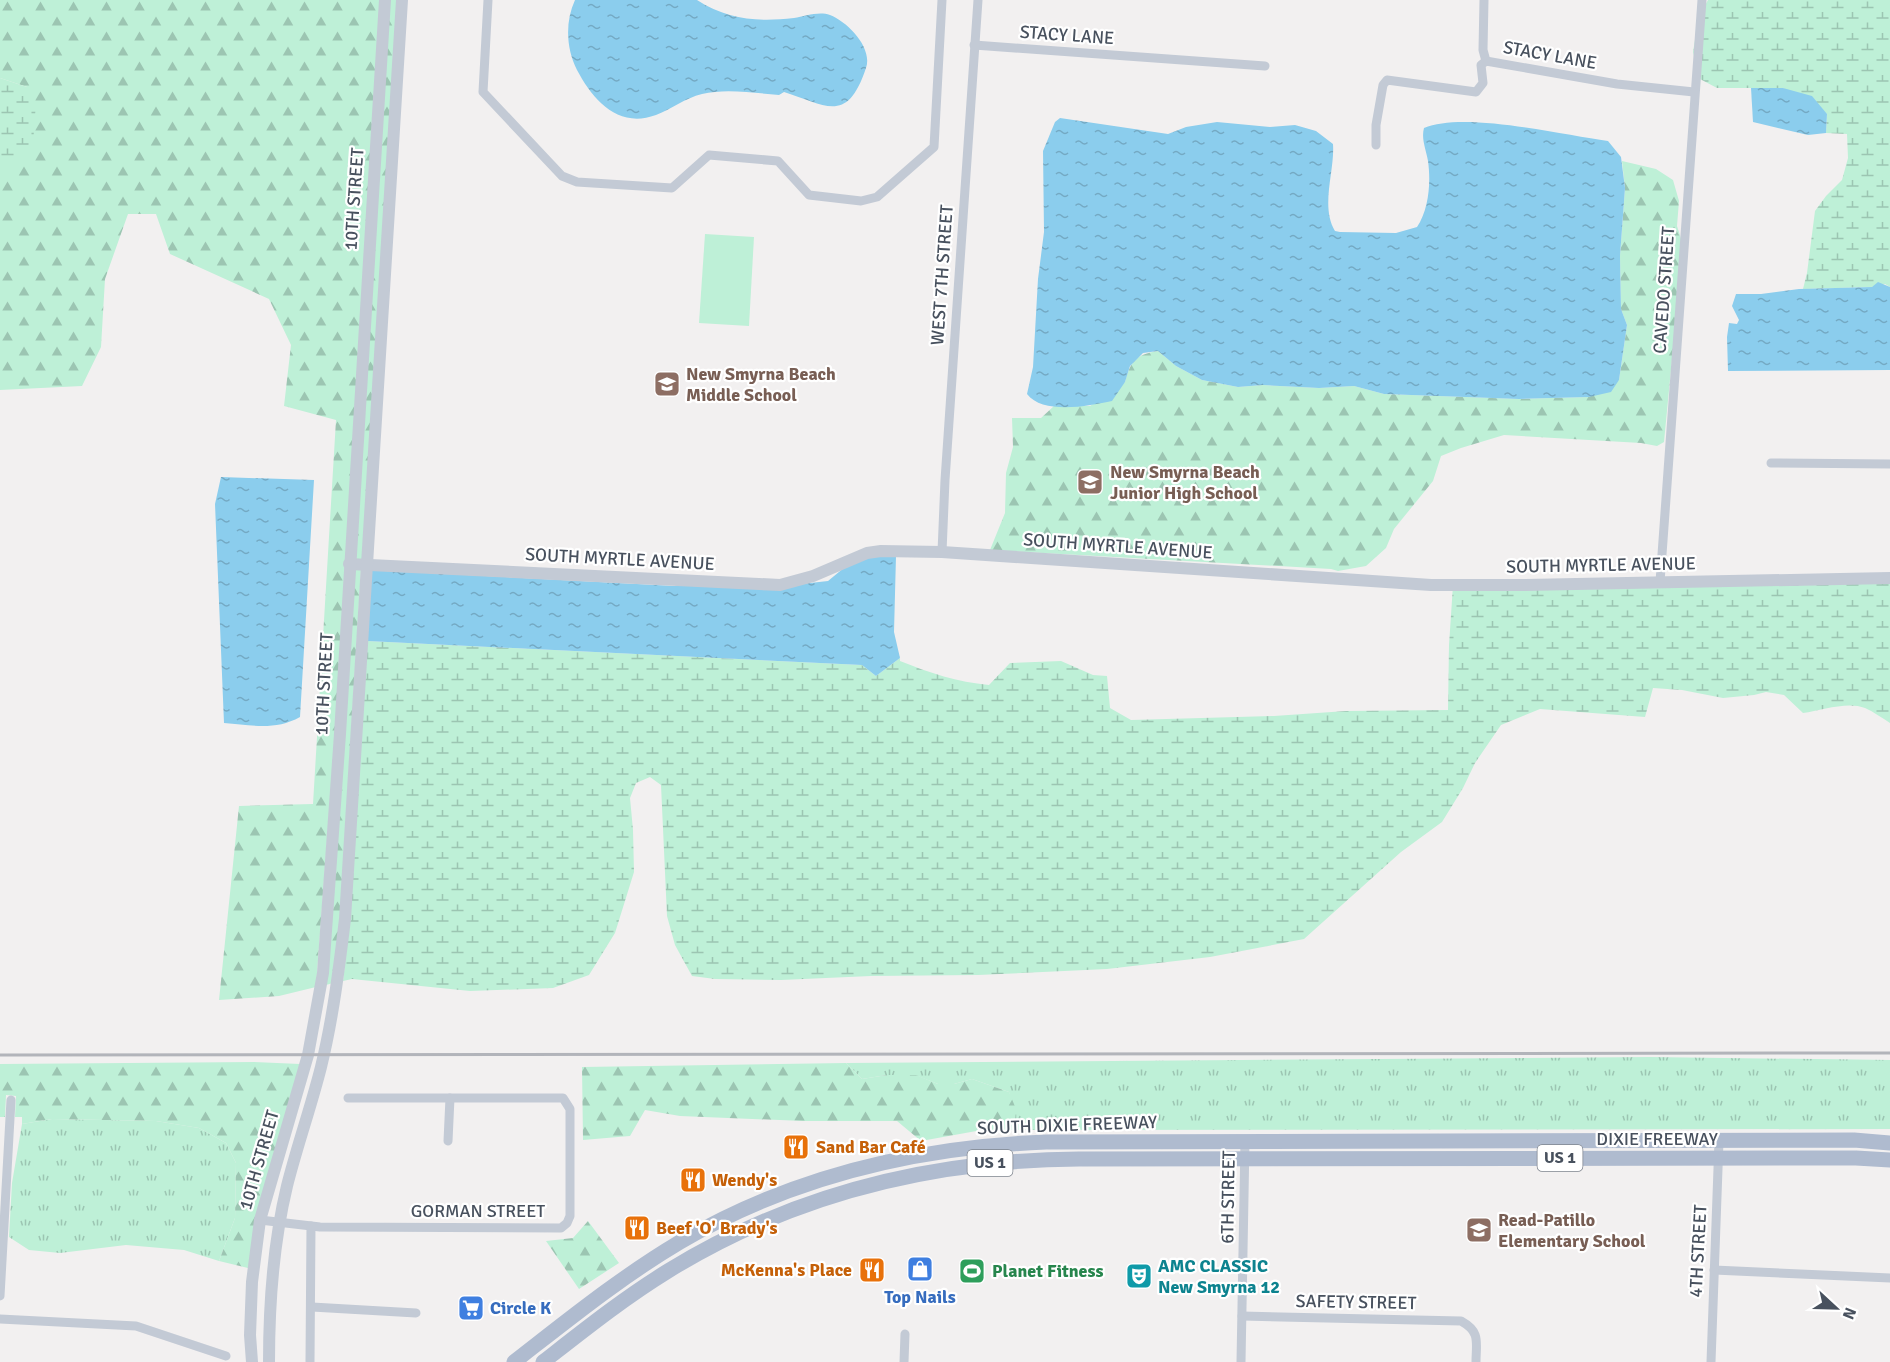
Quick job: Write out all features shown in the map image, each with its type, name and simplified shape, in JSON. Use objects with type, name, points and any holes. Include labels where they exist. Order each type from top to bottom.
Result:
[{"type":"main road","name":"DIXIE FREEWAY","points":[[1245,1141],[1854,1140],[1890,1143]]},
{"type":"main road","name":"SOUTH DIXIE FREEWAY","points":[[519,1362],[546,1337],[619,1281],[682,1242],[736,1213],[822,1180],[914,1156],[986,1145],[1245,1141]]},
{"type":"main road","name":"DIXIE FREEWAY","points":[[1245,1159],[1856,1158],[1890,1160]]},
{"type":"main road","name":"SOUTH DIXIE FREEWAY","points":[[543,1362],[626,1299],[691,1257],[746,1229],[824,1198],[914,1174],[983,1163],[1079,1159],[1245,1159]]},
{"type":"street","name":"10TH STREET","points":[[252,1362],[250,1335],[252,1282],[260,1220],[297,1090],[316,1015],[323,973],[385,0]]},
{"type":"street","name":"10TH STREET","points":[[269,1362],[271,1284],[280,1222],[287,1186],[333,1015],[345,919],[402,0]]},
{"type":"street","points":[[488,0],[483,92],[562,176],[577,182],[672,188],[709,155],[778,161],[809,195],[861,201],[877,197],[934,147],[942,0]]},
{"type":"street","name":"WEST 7TH STREET","points":[[942,552],[978,0]]},
{"type":"street","points":[[1484,0],[1483,50],[1486,61]]},
{"type":"street","name":"CAVEDO STREET","points":[[1660,582],[1702,0]]},
{"type":"street","name":"STACY LANE","points":[[974,45],[1265,66]]},
{"type":"street","name":"STACY LANE","points":[[1376,145],[1376,125],[1383,85],[1387,80],[1476,92],[1483,83],[1481,65],[1486,61],[1617,84],[1694,92]]},
{"type":"street","points":[[1771,463],[1890,464]]},
{"type":"street","name":"SOUTH MYRTLE AVENUE","points":[[349,564],[780,585],[813,576],[867,553],[881,551],[942,552],[1431,585],[1890,578]]},
{"type":"street","points":[[316,1015],[333,1015]]},
{"type":"street","points":[[297,1090],[313,1095]]},
{"type":"street","name":"GORMAN STREET","points":[[260,1220],[311,1226],[561,1228],[567,1223],[570,1216],[570,1109],[564,1098],[348,1098]]},
{"type":"street","points":[[448,1141],[450,1098]]},
{"type":"street","points":[[0,1296],[3,1188],[11,1100]]},
{"type":"street","name":"6TH STREET","points":[[1241,1362],[1245,1141]]},
{"type":"street","points":[[1487,1141],[1487,1158]]},
{"type":"street","name":"4TH STREET","points":[[1711,1362],[1719,1141]]},
{"type":"street","points":[[1079,1142],[1079,1159]]},
{"type":"street","points":[[914,1156],[914,1174]]},
{"type":"street","points":[[736,1213],[746,1229]]},
{"type":"street","points":[[310,1362],[311,1226]]},
{"type":"street","points":[[682,1242],[691,1257]]},
{"type":"street","points":[[1713,1270],[1890,1278]]},
{"type":"street","points":[[312,1307],[416,1312]]},
{"type":"street","name":"SAFETY STREET","points":[[1242,1316],[1461,1321],[1469,1325],[1477,1335],[1476,1362]]},
{"type":"street","points":[[0,1319],[136,1326],[226,1356]]},
{"type":"street","points":[[904,1362],[905,1334]]},
{"type":"green space","points":[[0,0],[380,0],[335,733],[316,987],[279,996],[219,1000],[239,806],[313,804],[336,420],[284,406],[291,345],[269,299],[170,254],[156,214],[128,214],[105,279],[101,347],[82,386],[0,390],[0,164],[10,163],[27,87],[0,78]]},
{"type":"green space","points":[[390,0],[397,0],[362,560],[355,560]]},
{"type":"green space","points":[[1708,0],[1890,0],[1890,287],[1885,284],[1872,287],[1803,289],[1815,211],[1842,180],[1848,158],[1847,134],[1826,133],[1827,114],[1783,88],[1717,88],[1700,79],[1693,52],[1699,16]]},
{"type":"green space","points":[[0,78],[27,87],[36,102],[33,144],[10,164],[0,164]]},
{"type":"green space","points":[[1622,161],[1656,169],[1673,180],[1679,201],[1677,226],[1683,245],[1664,442],[1657,446],[1641,443],[1504,435],[1461,448],[1441,456],[1433,481],[1394,529],[1386,548],[1366,566],[1338,571],[990,550],[1005,513],[1006,473],[1013,447],[1012,418],[1041,418],[1054,406],[1090,406],[1125,382],[1135,360],[1150,353],[1158,351],[1176,366],[1202,380],[1238,387],[1354,386],[1384,394],[1519,399],[1589,397],[1619,380],[1627,325],[1621,309],[1620,256],[1625,188]]},
{"type":"green space","points":[[705,234],[754,237],[749,326],[699,323]]},
{"type":"green space","points":[[354,569],[361,569],[340,918],[333,983],[326,985]]},
{"type":"green space","points":[[1890,578],[1890,723],[1868,710],[1851,705],[1803,713],[1784,695],[1766,692],[1723,698],[1682,690],[1653,688],[1645,717],[1540,709],[1501,725],[1475,763],[1442,822],[1401,852],[1304,939],[1210,957],[1107,969],[781,980],[715,979],[692,976],[675,945],[667,916],[661,785],[650,777],[636,783],[630,798],[634,872],[615,933],[589,975],[553,988],[470,991],[352,979],[343,981],[350,919],[367,641],[862,665],[876,676],[900,658],[900,661],[944,676],[989,685],[1010,663],[1061,661],[1093,675],[1107,676],[1110,708],[1131,720],[1274,716],[1346,711],[1448,710],[1453,585]]},
{"type":"green space","points":[[1650,1057],[1890,1060],[1890,1129],[1004,1130],[1015,1121],[1009,1092],[972,1079],[954,1084],[938,1084],[915,1075],[887,1075],[862,1079],[846,1063]]},
{"type":"green space","points":[[254,1062],[300,1064],[248,1268],[219,1261],[235,1218],[236,1163],[226,1143],[199,1128],[156,1121],[52,1119],[22,1124],[22,1117],[15,1117],[16,1096],[6,1095],[5,1117],[0,1117],[0,1064]]},
{"type":"green space","points":[[846,1063],[862,1079],[887,1075],[916,1075],[938,1084],[954,1084],[972,1079],[1009,1092],[1016,1109],[1015,1121],[1004,1130],[982,1130],[921,1141],[897,1121],[803,1121],[680,1116],[645,1110],[630,1136],[583,1140],[582,1067]]},
{"type":"green space","points":[[52,1119],[156,1121],[199,1128],[226,1143],[236,1163],[235,1218],[219,1261],[184,1250],[126,1245],[60,1253],[29,1250],[9,1237],[12,1183],[22,1124]]},
{"type":"green space","points":[[588,1221],[619,1263],[579,1289],[546,1241],[573,1238]]},
{"type":"water","points":[[575,0],[697,0],[732,16],[756,19],[826,14],[844,23],[857,37],[866,52],[866,68],[851,98],[843,104],[834,106],[823,105],[784,92],[779,95],[721,91],[696,96],[656,115],[630,118],[608,109],[599,101],[583,81],[573,62],[568,26]]},
{"type":"water","points":[[1751,88],[1783,88],[1812,96],[1827,114],[1826,133],[1808,135],[1753,122]]},
{"type":"water","points":[[1060,118],[1168,134],[1186,127],[1217,122],[1270,127],[1295,125],[1316,131],[1333,144],[1328,200],[1331,221],[1335,231],[1340,232],[1396,233],[1417,227],[1427,204],[1429,186],[1428,161],[1423,140],[1424,128],[1442,123],[1488,123],[1608,141],[1621,157],[1625,188],[1620,256],[1621,309],[1627,325],[1619,380],[1611,392],[1589,397],[1519,399],[1384,394],[1354,386],[1238,387],[1202,380],[1176,366],[1158,351],[1143,353],[1130,366],[1125,382],[1112,401],[1055,407],[1034,401],[1027,394],[1033,367],[1038,279],[1044,232],[1043,151],[1055,122]]},
{"type":"water","points":[[1878,282],[1890,287],[1890,370],[1728,371],[1729,323],[1737,324],[1739,320],[1732,306],[1736,294],[1872,287]]},
{"type":"water","points":[[221,477],[314,480],[300,717],[281,724],[263,726],[224,723],[215,504]]},
{"type":"water","points":[[896,556],[894,632],[900,658],[876,676],[862,665],[367,641],[371,570],[675,586],[801,584],[828,581],[845,567],[869,557]]},
{"type":"railway","points":[[0,1055],[1890,1053]]},
{"type":"place","name":"New Smyrna Beach Middle School","points":[[667,384]]},
{"type":"place","name":"New Smyrna Beach Junior High School","points":[[1090,482]]},
{"type":"place","name":"Sand Bar Café","points":[[796,1147]]},
{"type":"place","name":"Wendy's","points":[[693,1180]]},
{"type":"place","name":"Beef 'O' Brady's","points":[[637,1228]]},
{"type":"place","name":"Read-Patillo Elementary School","points":[[1479,1230]]},
{"type":"place","name":"Top Nails","points":[[920,1269]]},
{"type":"place","name":"McKenna's Place","points":[[872,1270]]},
{"type":"place","name":"Planet Fitness","points":[[972,1271]]},
{"type":"place","name":"AMC CLASSIC New Smyrna 12","points":[[1139,1276]]},
{"type":"place","name":"Circle K","points":[[471,1308]]}]
